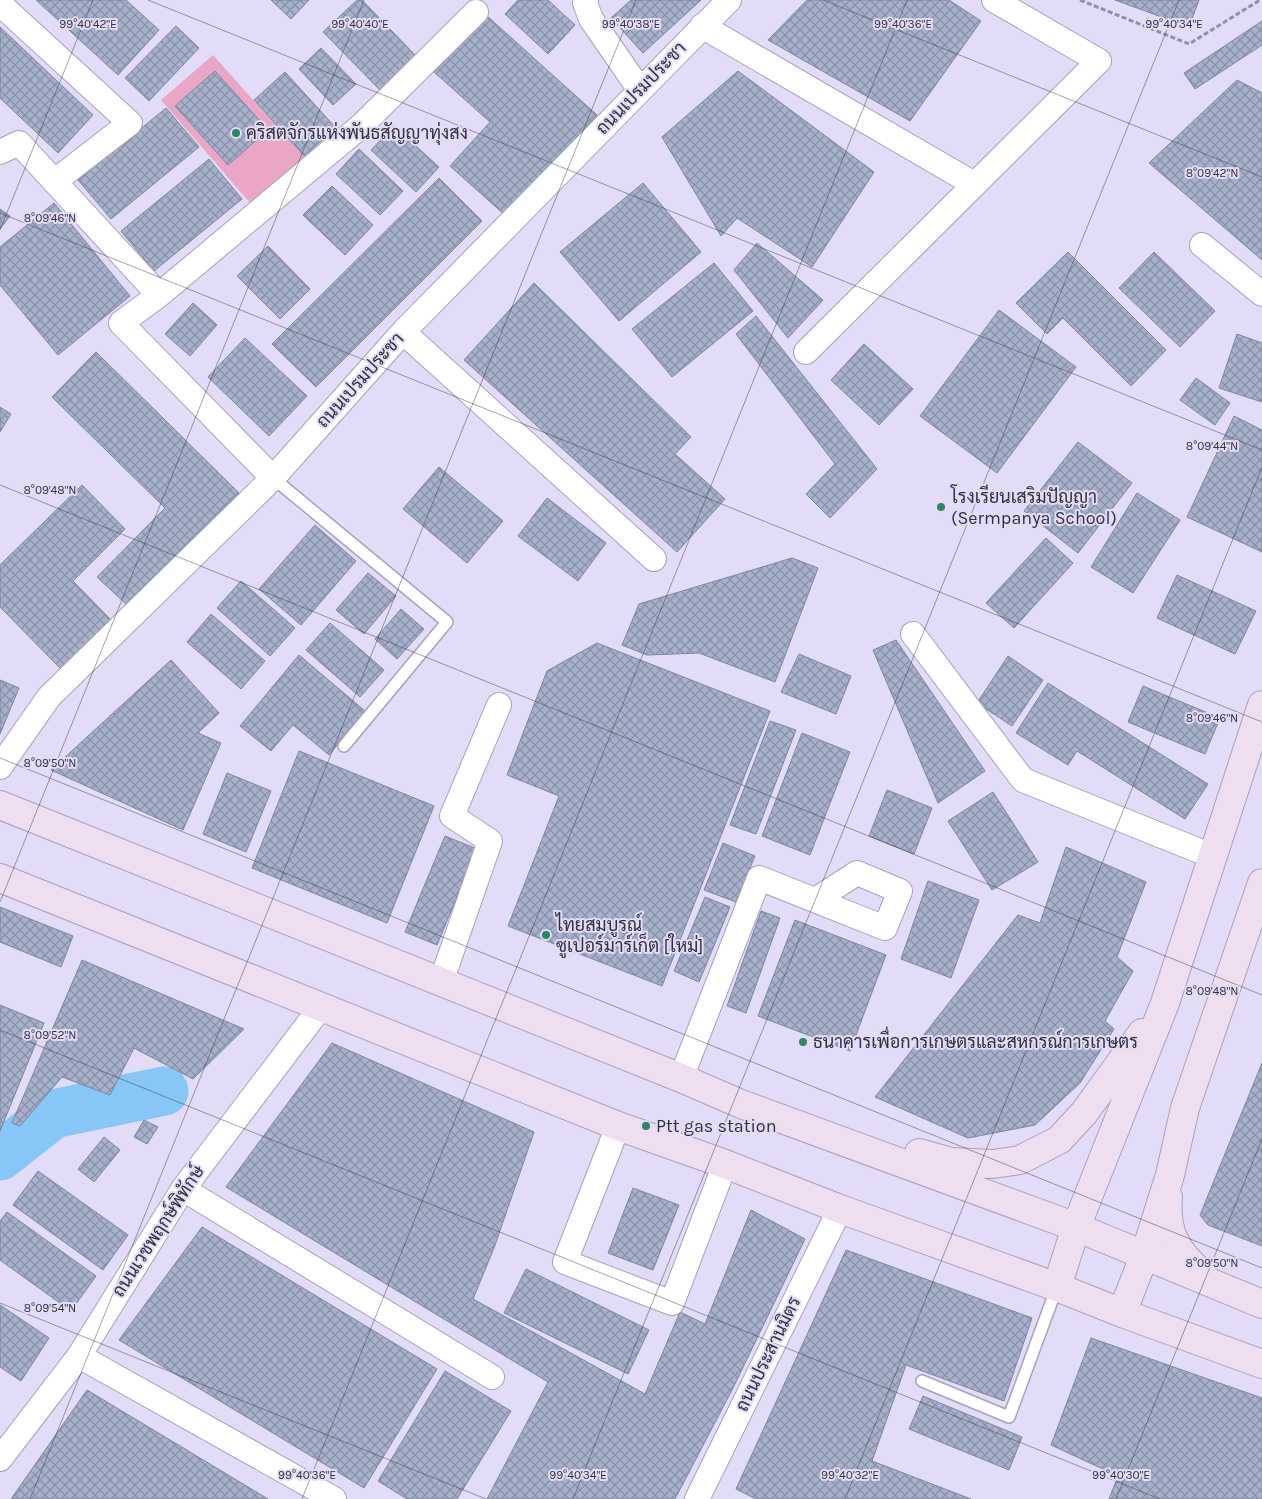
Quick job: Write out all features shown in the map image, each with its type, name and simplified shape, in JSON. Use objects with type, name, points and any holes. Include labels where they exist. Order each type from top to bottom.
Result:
[{"type":"main road","points":[[1057,1287],[1076,1227],[1164,1002],[1262,705]]},
{"type":"main road","points":[[0,805],[741,1104],[1076,1227],[1253,1300]]},
{"type":"main road","points":[[0,878],[618,1126],[1262,1364]]},
{"type":"main road","points":[[1122,1313],[1145,1254],[1170,1175],[1185,1108],[1262,883]]},
{"type":"main road","points":[[741,1104],[951,1162],[993,1164],[1020,1160],[1059,1140],[1084,1113],[1164,1002]]},
{"type":"main road","points":[[1170,1175],[1167,1213],[1170,1231],[1178,1249],[1190,1264],[1208,1278],[1253,1300]]},
{"type":"street","points":[[586,0],[585,3],[591,19],[640,90]]},
{"type":"street","name":"ถนนเปรมประชา","points":[[0,767],[48,697],[273,478],[403,332],[729,0]]},
{"type":"street","points":[[806,352],[1099,61],[994,0]]},
{"type":"street","points":[[0,4],[130,123],[55,181]]},
{"type":"street","points":[[273,478],[121,324],[159,295],[361,126],[476,12]]},
{"type":"street","points":[[702,26],[974,184]]},
{"type":"street","points":[[0,152],[19,143],[159,295]]},
{"type":"street","points":[[1202,245],[1262,294]]},
{"type":"street","points":[[403,332],[654,559]]},
{"type":"street","points":[[913,634],[1023,780],[1212,856]]},
{"type":"street","points":[[441,982],[490,841],[452,816],[499,705]]},
{"type":"street","points":[[680,1078],[759,878],[814,900]]},
{"type":"street","name":"ถนนเวชพฤกษ์พิทักษ์","points":[[0,1459],[79,1356],[182,1189],[321,1006]]},
{"type":"street","points":[[618,1126],[565,1262],[672,1303],[725,1164]]},
{"type":"street","points":[[182,1189],[492,1377]]},
{"type":"street","name":"ถนนประสานมิตร","points":[[705,1496],[840,1209]]},
{"type":"street","points":[[79,1356],[334,1499]]},
{"type":"lane","points":[[273,478],[447,622],[344,746]]},
{"type":"lane","points":[[922,1381],[1009,1416],[1057,1287]]},
{"type":"path","points":[[1080,0],[1189,44],[1260,0]]},
{"type":"shaded area","name":"คริสตจักรแห่งพันธสัญญาทุ่งสง","points":[[213,55],[313,167],[258,212],[161,100]]},
{"type":"building","points":[[36,0],[126,0],[159,30],[118,75]]},
{"type":"building","points":[[271,0],[309,0],[291,19]]},
{"type":"building","points":[[357,0],[362,0],[417,57],[382,92],[323,32]]},
{"type":"building","points":[[518,0],[548,0],[575,25],[548,54],[505,14]]},
{"type":"building","points":[[631,0],[701,0],[643,53],[611,18]]},
{"type":"building","points":[[807,0],[949,0],[981,21],[910,121],[768,40]]},
{"type":"building","points":[[1115,0],[1199,0],[1189,27]]},
{"type":"building","points":[[486,15],[597,115],[506,216],[450,166],[490,122],[434,72]]},
{"type":"building","points":[[1262,21],[1262,45],[1195,89],[1184,73]]},
{"type":"building","points":[[176,26],[199,48],[149,101],[125,78]]},
{"type":"building","points":[[0,27],[93,115],[58,153],[0,98]]},
{"type":"building","points":[[321,48],[356,84],[333,105],[299,69]]},
{"type":"building","points":[[215,71],[268,130],[228,165],[175,106]]},
{"type":"building","points":[[738,71],[874,172],[812,267],[737,218],[721,236],[662,137]]},
{"type":"building","points":[[285,72],[336,128],[304,156],[254,100]]},
{"type":"building","points":[[1237,80],[1262,93],[1262,260],[1149,163]]},
{"type":"building","points":[[166,108],[199,147],[111,219],[78,180]]},
{"type":"building","points":[[394,126],[439,167],[416,192],[371,150]]},
{"type":"building","points":[[359,149],[403,191],[380,215],[336,174]]},
{"type":"building","points":[[209,159],[242,199],[154,271],[121,231]]},
{"type":"building","points":[[439,178],[482,221],[316,387],[272,344]]},
{"type":"building","points":[[643,183],[701,252],[619,321],[560,252]]},
{"type":"building","points":[[332,186],[373,225],[345,255],[303,215]]},
{"type":"building","points":[[54,203],[130,296],[58,355],[0,285],[0,247]]},
{"type":"building","points":[[0,209],[10,216],[0,229]]},
{"type":"building","points":[[757,243],[823,300],[788,338],[734,270]]},
{"type":"building","points":[[268,246],[310,289],[280,319],[237,276]]},
{"type":"building","points":[[1068,252],[1166,350],[1131,386],[1063,318],[1047,334],[1016,303]]},
{"type":"building","points":[[1154,252],[1215,311],[1180,347],[1119,288]]},
{"type":"building","points":[[714,263],[753,311],[672,377],[632,329]]},
{"type":"building","points":[[534,283],[691,437],[675,454],[725,499],[677,552],[464,360]]},
{"type":"building","points":[[193,303],[217,325],[190,356],[165,334]]},
{"type":"building","points":[[999,310],[1076,367],[997,473],[920,416]]},
{"type":"building","points":[[756,316],[877,469],[830,518],[806,494],[835,464],[736,334]]},
{"type":"building","points":[[1237,334],[1262,343],[1262,402],[1219,388]]},
{"type":"building","points":[[245,338],[307,396],[269,436],[208,377]]},
{"type":"building","points":[[864,344],[913,389],[879,425],[831,380]]},
{"type":"building","points":[[96,352],[239,493],[127,605],[97,577],[165,508],[52,397]]},
{"type":"building","points":[[1196,378],[1230,403],[1215,425],[1180,400]]},
{"type":"building","points":[[0,407],[11,414],[0,432]]},
{"type":"building","points":[[1234,416],[1262,430],[1262,552],[1187,517]]},
{"type":"building","points":[[1078,442],[1132,483],[1078,553],[1024,511]]},
{"type":"building","points":[[439,467],[503,521],[467,563],[403,509]]},
{"type":"building","points":[[82,485],[125,529],[73,581],[111,620],[61,669],[0,607],[0,565]]},
{"type":"building","points":[[1137,493],[1180,520],[1133,593],[1091,567]]},
{"type":"building","points":[[547,498],[606,543],[578,581],[518,536]]},
{"type":"building","points":[[315,525],[356,561],[301,625],[259,589]]},
{"type":"building","points":[[1046,538],[1073,563],[1014,628],[986,603]]},
{"type":"building","points":[[792,558],[818,568],[775,682],[699,653],[647,655],[622,645],[639,604]]},
{"type":"building","points":[[368,573],[396,596],[364,634],[336,610]]},
{"type":"building","points":[[1177,575],[1256,611],[1235,654],[1157,618]]},
{"type":"building","points":[[241,581],[295,628],[270,656],[217,608]]},
{"type":"building","points":[[401,609],[424,629],[397,659],[375,639]]},
{"type":"building","points":[[211,614],[265,661],[241,689],[187,642]]},
{"type":"building","points":[[330,623],[384,670],[360,697],[306,650]]},
{"type":"building","points":[[896,640],[985,771],[938,803],[873,650]]},
{"type":"building","points":[[597,643],[770,711],[662,986],[508,926],[559,796],[507,775],[547,671]]},
{"type":"building","points":[[799,654],[851,676],[836,714],[781,692]]},
{"type":"building","points":[[299,655],[365,711],[329,755],[293,725],[271,751],[240,726]]},
{"type":"building","points":[[1008,656],[1043,680],[1012,726],[977,703]]},
{"type":"building","points":[[171,660],[219,713],[198,733],[221,743],[183,830],[51,770]]},
{"type":"building","points":[[0,680],[19,688],[0,734]]},
{"type":"building","points":[[1048,683],[1208,784],[1185,819],[1077,751],[1068,765],[1016,733]]},
{"type":"building","points":[[1143,686],[1220,718],[1205,754],[1128,722]]},
{"type":"building","points":[[770,721],[796,730],[756,834],[730,825]]},
{"type":"building","points":[[802,733],[850,752],[810,855],[762,836]]},
{"type":"building","points":[[299,751],[434,806],[387,923],[252,868]]},
{"type":"building","points":[[227,773],[271,791],[246,852],[203,834]]},
{"type":"building","points":[[887,790],[932,808],[914,854],[869,836]]},
{"type":"building","points":[[993,792],[1038,862],[992,890],[948,821]]},
{"type":"building","points":[[445,836],[477,849],[437,945],[405,932]]},
{"type":"building","points":[[723,843],[755,856],[736,902],[704,890]]},
{"type":"building","points":[[1066,847],[1146,882],[1117,957],[1133,971],[1105,1021],[1114,1029],[1080,1083],[1035,1125],[968,1138],[875,1097],[1018,915],[1040,923]]},
{"type":"building","points":[[928,881],[979,900],[951,978],[901,959]]},
{"type":"building","points":[[705,897],[730,907],[699,982],[674,971]]},
{"type":"building","points":[[0,907],[73,936],[61,967],[0,942]]},
{"type":"building","points":[[761,911],[780,918],[746,1013],[727,1006]]},
{"type":"building","points":[[795,920],[886,955],[850,1051],[758,1016]]},
{"type":"building","points":[[82,960],[244,1029],[193,1079],[134,1048],[110,1095],[62,1077],[20,1126],[12,1123]]},
{"type":"building","points":[[0,1005],[44,1023],[0,1131]]},
{"type":"building","points":[[332,1043],[534,1132],[494,1248],[473,1299],[645,1394],[680,1312],[705,1324],[751,1210],[805,1239],[733,1388],[675,1499],[487,1499],[548,1382],[226,1187]]},
{"type":"building","points":[[1262,1063],[1262,1246],[1208,1225],[1200,1215]]},
{"type":"building","points":[[144,1120],[158,1127],[147,1144],[134,1137]]},
{"type":"building","points":[[104,1137],[120,1150],[94,1182],[78,1169]]},
{"type":"building","points":[[38,1171],[128,1235],[103,1270],[13,1205]]},
{"type":"building","points":[[633,1188],[679,1205],[653,1270],[608,1253]]},
{"type":"building","points":[[7,1212],[96,1276],[71,1311],[0,1260],[0,1221]]},
{"type":"building","points":[[202,1227],[437,1369],[364,1488],[119,1340]]},
{"type":"building","points":[[846,1250],[1032,1318],[1004,1401],[906,1365],[872,1461],[971,1499],[756,1499],[736,1489]]},
{"type":"building","points":[[526,1269],[649,1330],[628,1374],[504,1313]]},
{"type":"building","points":[[0,1305],[49,1338],[21,1381],[0,1367]]},
{"type":"building","points":[[1091,1338],[1262,1398],[1262,1499],[1109,1499],[1118,1476],[1051,1445]]},
{"type":"building","points":[[445,1371],[511,1411],[457,1499],[407,1499],[378,1481]]},
{"type":"building","points":[[87,1390],[268,1499],[11,1499]]},
{"type":"building","points":[[923,1396],[1022,1437],[1009,1470],[909,1429]]},
{"type":"waterway","points":[[0,1156],[53,1114],[164,1091]]},
{"type":"place","name":"คริสตจักรแห่งพันธสัญญาทุ่งสง","points":[[236,133]]},
{"type":"place","name":"โรงเรียนเสริมปัญญา (Sermpanya School)","points":[[941,507]]},
{"type":"place","name":"ไทยสมบูรณ์ ซูเปอร์มาร์เก็ต [ใหม่]","points":[[546,935]]},
{"type":"place","name":"ธนาคารเพื่อการเกษตรและสหกรณ์การเกษตร","points":[[803,1042]]},
{"type":"place","name":"Ptt gas station","points":[[646,1126]]}]
